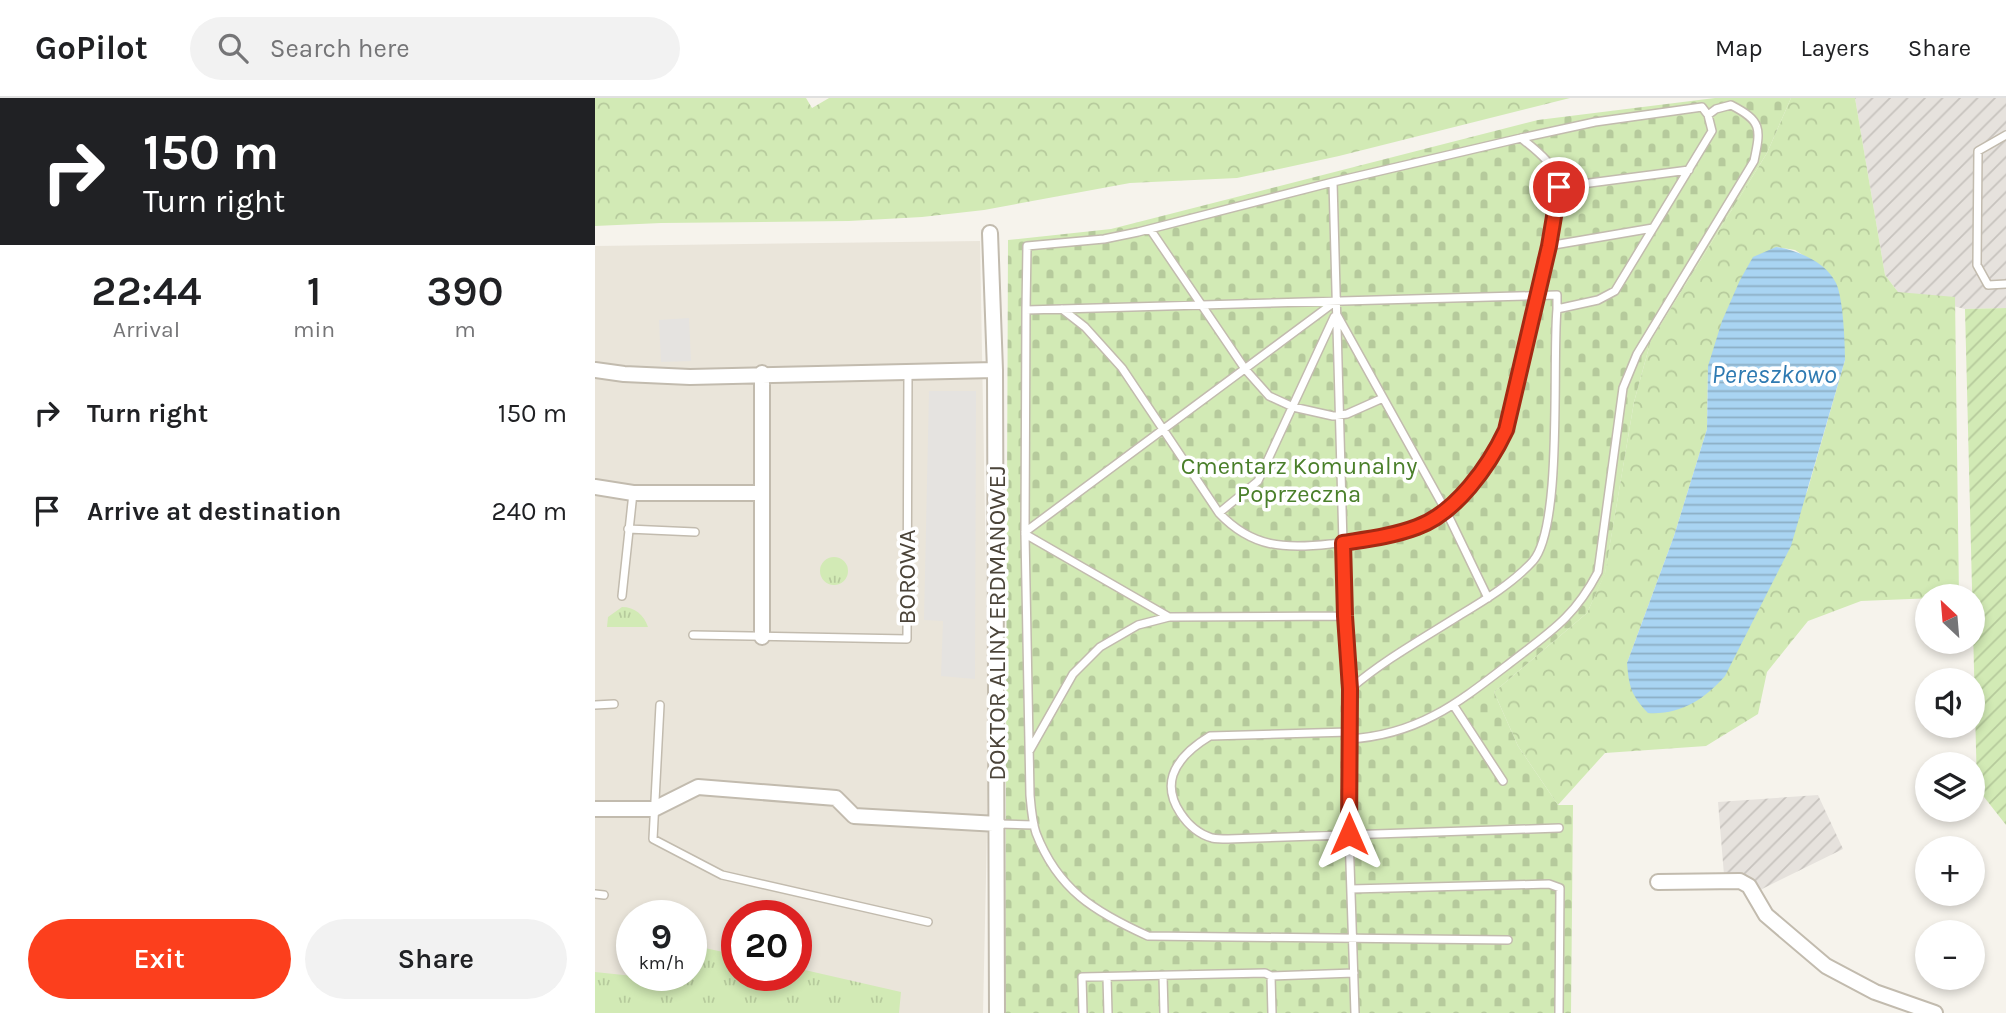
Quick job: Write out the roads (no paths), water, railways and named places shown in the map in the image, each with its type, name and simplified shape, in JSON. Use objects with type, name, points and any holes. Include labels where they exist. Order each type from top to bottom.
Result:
[{"type":"street","name":"DOKTOR ALINY ERDMANOWEJ","points":[[990,233],[995,369],[997,1013]]},
{"type":"street","points":[[595,370],[690,377],[762,373],[995,369]]},
{"type":"street","points":[[762,373],[762,637]]},
{"type":"street","points":[[595,487],[633,493],[761,494]]},
{"type":"street","points":[[595,809],[654,809],[698,788],[836,797],[854,816],[998,824]]},
{"type":"street","points":[[1658,882],[1740,881],[1749,886],[1766,915],[1826,966],[1875,992],[1935,1013]]},
{"type":"lane","points":[[1559,828],[1211,838],[1198,831],[1179,813],[1171,793],[1173,774],[1190,748],[1209,736],[1377,737],[1412,726],[1454,706],[1567,618],[1585,597],[1598,572],[1623,388],[1637,354],[1754,161],[1758,129],[1751,116],[1731,105],[1716,109],[1709,115]]},
{"type":"lane","points":[[1507,940],[1148,936],[1105,917],[1075,894],[1051,862],[1034,825],[1030,795],[1025,533],[1027,246],[1104,239],[1521,138],[1595,122],[1703,107],[1709,115],[1712,131],[1615,291],[1598,300],[1557,309]]},
{"type":"lane","points":[[2006,135],[1978,150],[1977,265],[1988,285],[2006,284]]},
{"type":"lane","points":[[1062,309],[1085,327],[1122,368],[1219,513],[1234,529],[1252,539],[1281,546],[1306,547],[1396,534],[1420,526],[1446,511],[1483,471],[1506,430],[1549,246],[1559,187],[1554,172],[1539,152],[1521,138]]},
{"type":"lane","points":[[1559,187],[1689,170]]},
{"type":"lane","points":[[1333,182],[1345,616],[1350,689],[1349,834],[1355,1013]]},
{"type":"lane","points":[[1549,246],[1653,228]]},
{"type":"lane","points":[[1150,229],[1245,369],[1269,396],[1293,407],[1333,416],[1383,398]]},
{"type":"lane","points":[[1026,310],[1557,295],[1552,499],[1545,537],[1534,560],[1488,598],[1375,668],[1350,689]]},
{"type":"lane","points":[[1025,533],[1336,301]]},
{"type":"lane","points":[[1336,313],[1446,511],[1488,598]]},
{"type":"lane","points":[[1219,513],[1258,481],[1336,313]]},
{"type":"lane","name":"BOROWA","points":[[693,635],[907,639],[908,370]]},
{"type":"lane","points":[[622,596],[633,493]]},
{"type":"lane","points":[[628,529],[695,532]]},
{"type":"lane","points":[[1025,533],[1169,617]]},
{"type":"lane","points":[[1029,751],[1073,674],[1100,647],[1138,625],[1169,617],[1345,616]]},
{"type":"lane","points":[[595,705],[614,704]]},
{"type":"lane","points":[[660,705],[653,839],[722,874],[928,922]]},
{"type":"lane","points":[[1454,706],[1503,781]]},
{"type":"lane","points":[[998,824],[1034,825]]},
{"type":"lane","points":[[1351,889],[1549,884],[1560,888],[1559,1013]]},
{"type":"lane","points":[[595,894],[604,895]]},
{"type":"lane","points":[[1083,1013],[1082,977],[1354,973]]},
{"type":"lane","points":[[1163,976],[1164,1013]]},
{"type":"lane","points":[[1271,976],[1272,1013]]},
{"type":"lane","points":[[1107,977],[1108,1013]]},
{"type":"water","name":"Pereszkowo","points":[[1776,247],[1810,258],[1825,269],[1836,283],[1842,309],[1845,360],[1791,546],[1725,676],[1709,692],[1691,704],[1671,711],[1648,713],[1632,690],[1627,663],[1674,536],[1707,429],[1708,366],[1722,321],[1753,257]]},
{"type":"park label","name":"Cmentarz Komunalny Poprzeczna","points":[[1299,480]]}]
